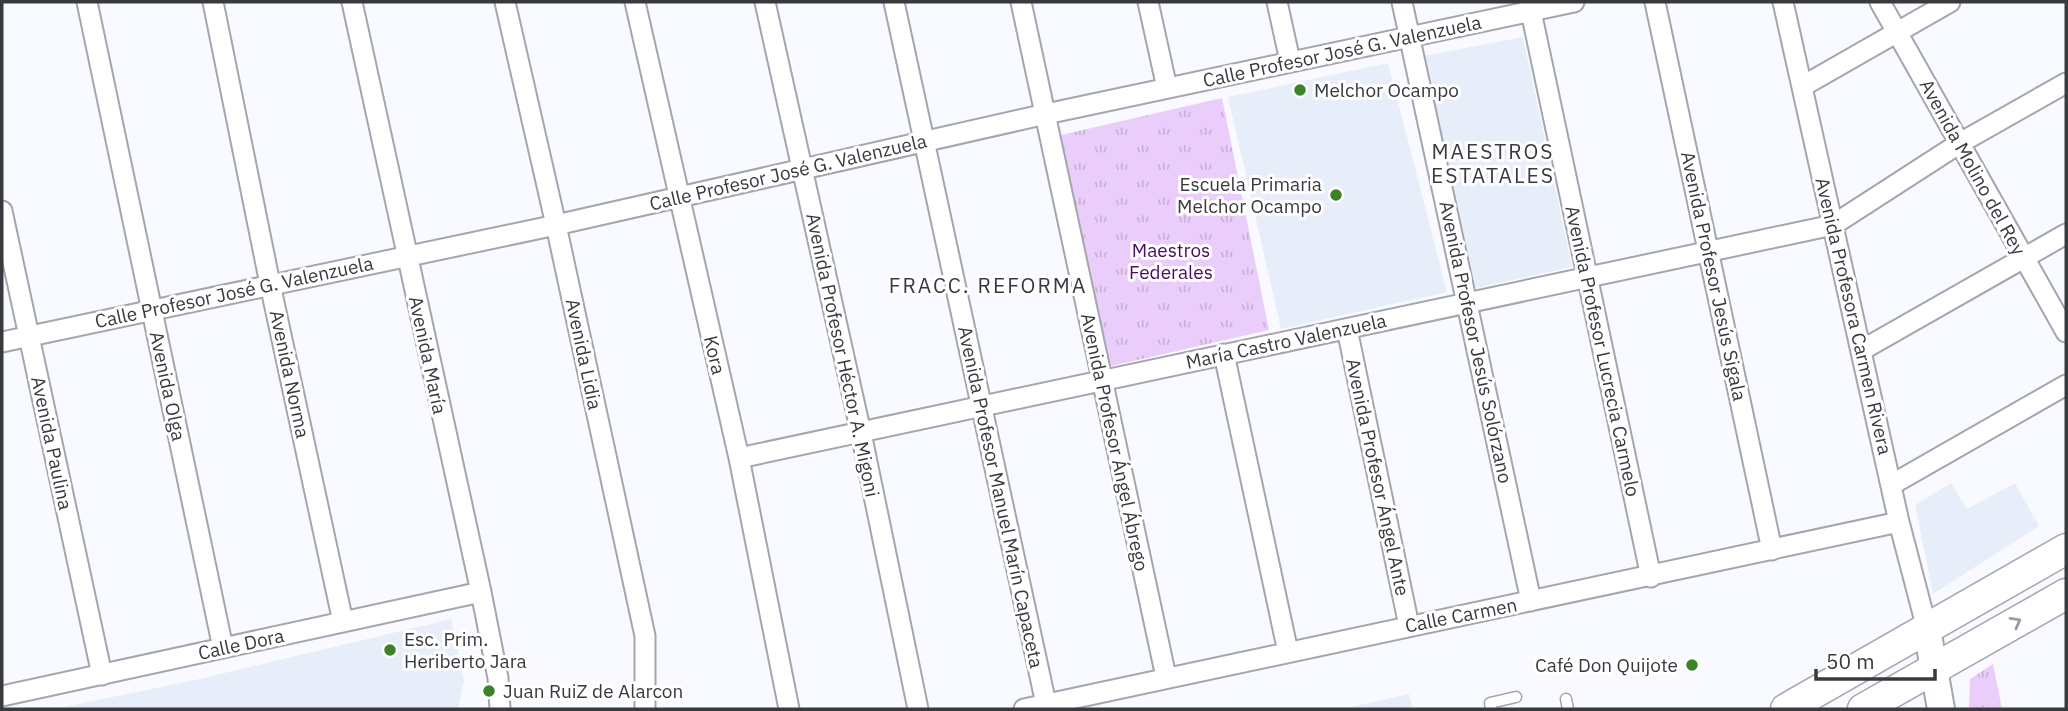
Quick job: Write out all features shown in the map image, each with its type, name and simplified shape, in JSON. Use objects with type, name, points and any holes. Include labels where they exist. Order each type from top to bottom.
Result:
[{"type":"main road","points":[[1786,709],[2066,549]]},
{"type":"main road","points":[[1863,709],[2066,594]]},
{"type":"street","name":"Avenida Olga","points":[[86,2],[223,648]]},
{"type":"street","name":"Avenida Norma","points":[[213,2],[343,622]]},
{"type":"street","name":"Avenida María","points":[[352,2],[481,592],[498,678],[500,709]]},
{"type":"street","name":"Avenida Lidia","points":[[505,2],[645,636],[645,709]]},
{"type":"street","name":"Kora","points":[[635,2],[739,458],[789,709]]},
{"type":"street","name":"Avenida Profesor Héctor A. Migoni","points":[[765,2],[862,433],[918,709]]},
{"type":"street","name":"Avenida Profesor Manuel Marín Capaceta","points":[[894,2],[1045,704]]},
{"type":"street","name":"Avenida Profesor Ángel Ábrego","points":[[1021,2],[1166,677]]},
{"type":"street","points":[[1148,2],[1167,88]]},
{"type":"street","points":[[1277,2],[1290,61]]},
{"type":"street","name":"Avenida Profesor Jesús Solórzano","points":[[1402,2],[1531,601]]},
{"type":"street","name":"Calle Profesor José G. Valenzuela","points":[[2,342],[556,225],[924,141],[1409,36],[1530,6],[1574,2]]},
{"type":"street","name":"Avenida Profesor Jesús Sigala","points":[[1655,2],[1772,550]]},
{"type":"street","name":"Avenida Profesora Carmen Rivera","points":[[1783,2],[1899,522],[1927,629]]},
{"type":"street","name":"Avenida Molino del Rey","points":[[1880,2],[2066,331]]},
{"type":"street","points":[[1802,86],[1950,2]]},
{"type":"street","name":"Avenida Profesor Lucrecia Carmelo","points":[[1530,6],[1651,576]]},
{"type":"street","points":[[1833,225],[1960,143],[2066,83]]},
{"type":"street","name":"Avenida Paulina","points":[[2,211],[102,675]]},
{"type":"street","name":"María Castro Valenzuela","points":[[739,458],[1833,225]]},
{"type":"street","points":[[1862,350],[2066,234]]},
{"type":"street","name":"Avenida Profesor Ángel Ante","points":[[1347,329],[1409,626]]},
{"type":"street","points":[[1224,354],[1288,652]]},
{"type":"street","points":[[1891,485],[2066,385]]},
{"type":"street","name":"Calle Carmen","points":[[1024,709],[1899,522]]},
{"type":"street","name":"Calle Dora","points":[[2,696],[481,592]]},
{"type":"street","points":[[1927,629],[1941,709]]},
{"type":"lane","points":[[1491,709],[1490,703],[1516,697]]},
{"type":"shaded area","points":[[1523,37],[1572,267],[1476,288],[1424,56]]},
{"type":"shaded area","name":"Escuela Primaria Melchor Ocampo","points":[[1388,63],[1447,292],[1281,329],[1228,97]]},
{"type":"shaded area","points":[[1951,483],[1967,509],[2015,483],[2039,526],[1933,594],[1915,505]]},
{"type":"shaded area","name":"Esc. Prim. Heriberto Jara","points":[[451,619],[464,681],[458,709],[54,709],[195,680]]},
{"type":"shaded area","points":[[1409,694],[1413,709],[1342,709]]},
{"type":"green space","name":"Maestros Federales","points":[[1222,98],[1269,330],[1107,367],[1061,135]]},
{"type":"green space","points":[[1993,664],[2002,709],[1969,709],[1970,679]]},
{"type":"place","name":"Melchor Ocampo","points":[[1300,90]]},
{"type":"place","name":"Escuela Primaria Melchor Ocampo","points":[[1336,195]]},
{"type":"place","name":"Esc. Prim. Heriberto Jara","points":[[390,650]]},
{"type":"place","name":"Café Don Quijote","points":[[1692,665]]},
{"type":"place","name":"Juan RuiZ de Alarcon","points":[[489,691]]},
{"type":"district","name":"MAESTROS ESTATALES","points":[[1493,164]]},
{"type":"district","name":"FRACC. REFORMA","points":[[988,286]]}]
